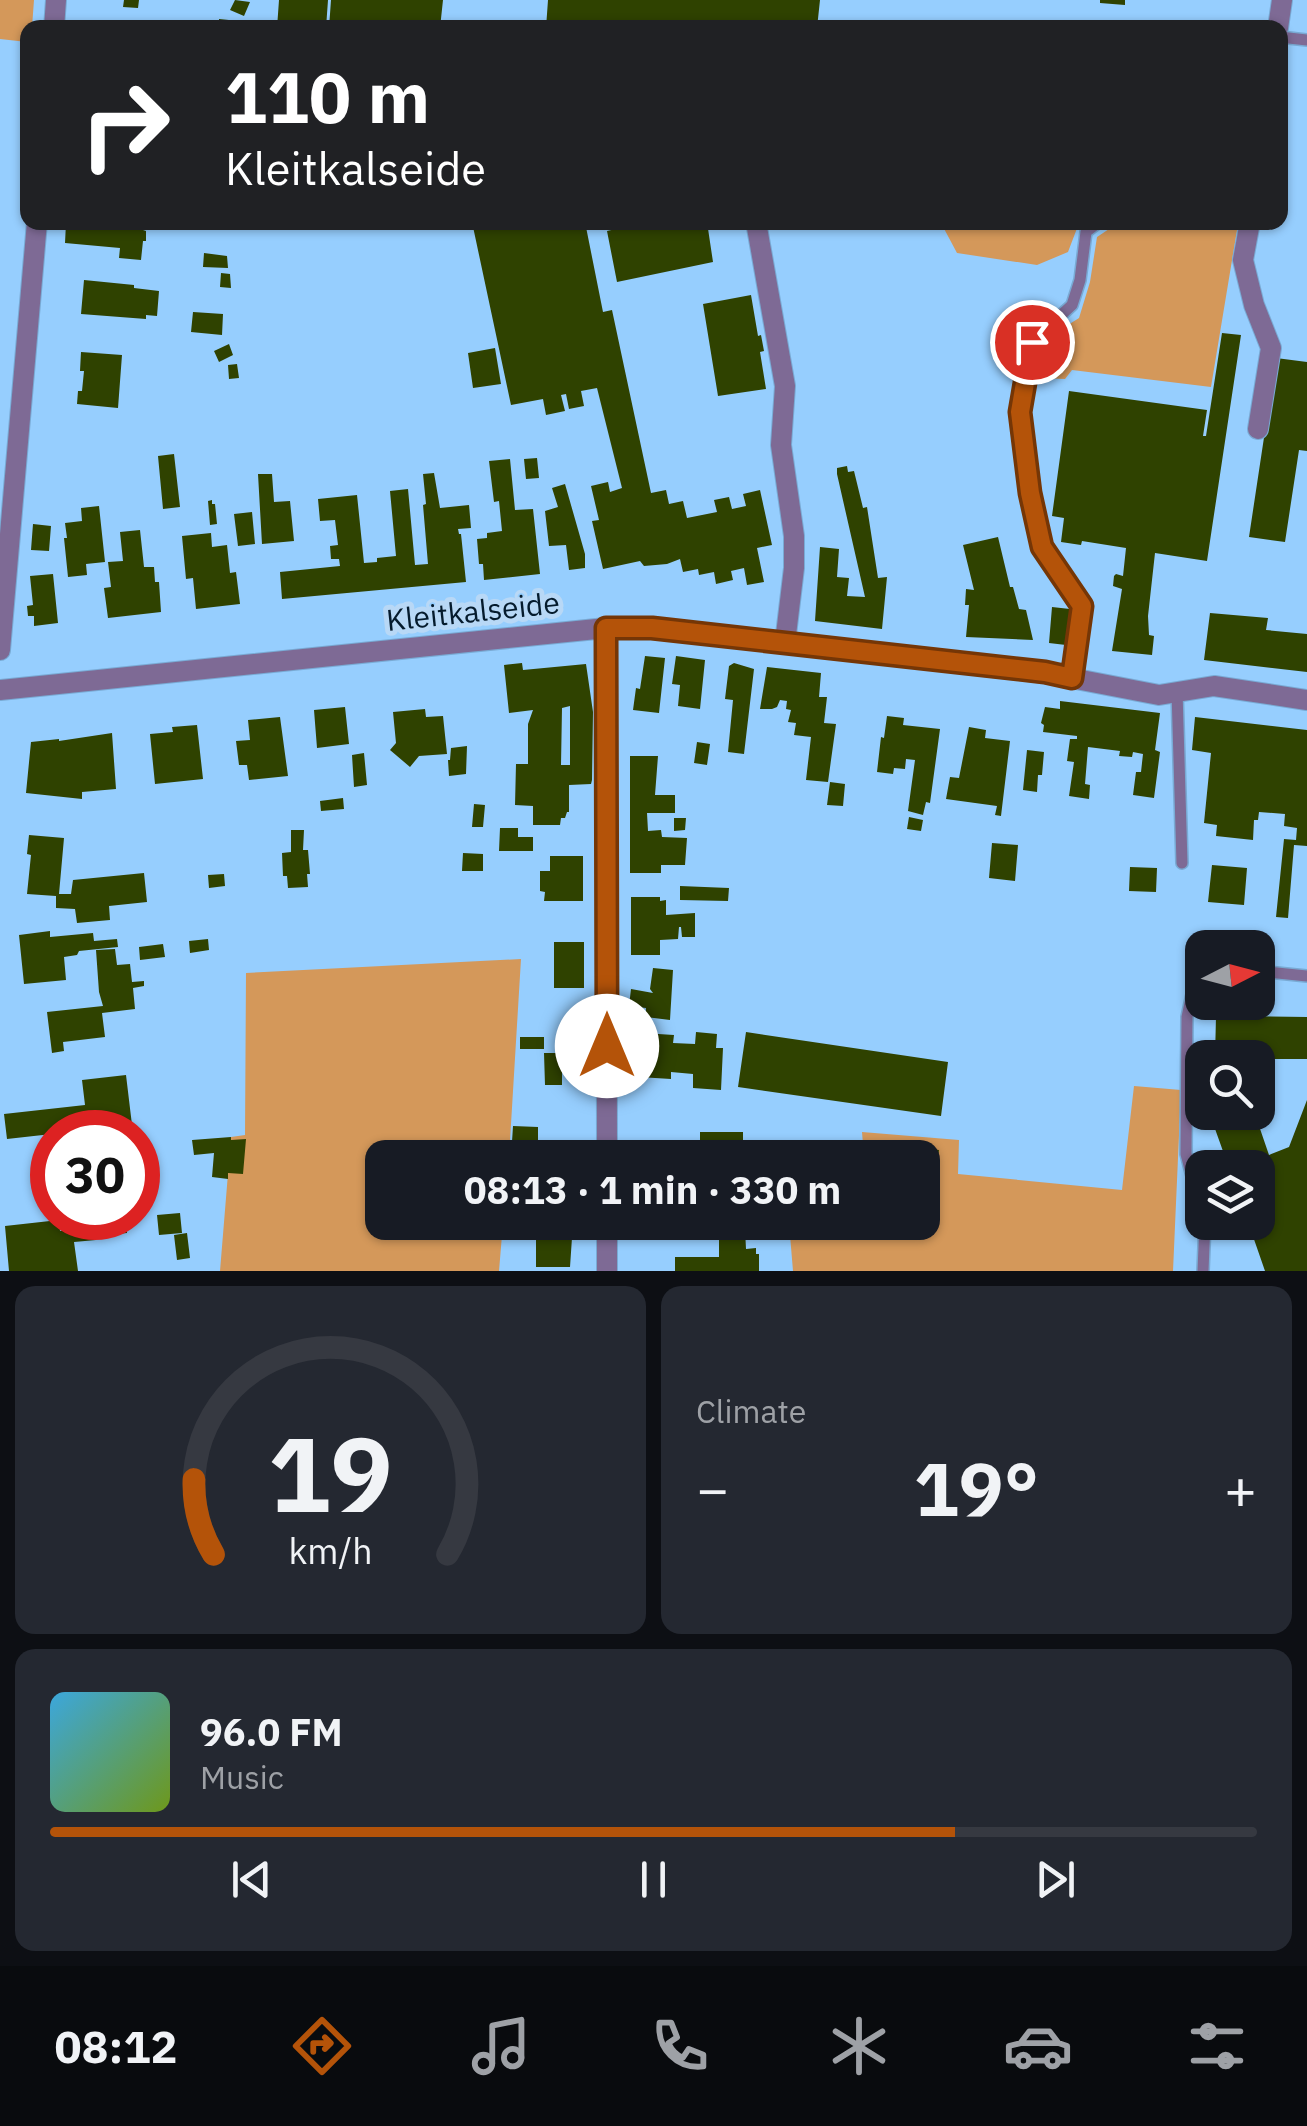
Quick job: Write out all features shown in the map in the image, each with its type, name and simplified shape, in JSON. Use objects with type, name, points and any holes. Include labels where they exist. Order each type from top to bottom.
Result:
[{"type":"street","points":[[0,650],[36,230]]},
{"type":"street","points":[[757,230],[785,386],[780,445],[794,536],[794,568],[785,643]]},
{"type":"street","points":[[1249,230],[1243,260],[1254,305],[1271,348],[1258,429]]},
{"type":"street","points":[[606,628],[607,1140]]},
{"type":"street","name":"Kleitkalseide","points":[[0,690],[606,628],[652,628],[1045,672],[1158,695],[1214,686],[1307,700]]},
{"type":"street","points":[[607,1240],[607,1271]]},
{"type":"lane","points":[[1072,678],[1082,606],[1042,547],[1030,493],[1020,412],[1032,342],[1072,305],[1089,230]]},
{"type":"lane","points":[[1177,692],[1182,863]]},
{"type":"lane","points":[[1275,973],[1307,976]]},
{"type":"lane","points":[[1186,1150],[1187,1020]]},
{"type":"lane","points":[[1203,1271],[1204,1240]]},
{"type":"shaded area","points":[[0,0],[34,0],[33,20],[20,20],[20,41],[0,39]]},
{"type":"shaded area","points":[[945,230],[1076,230],[1068,252],[1037,265],[957,253]]},
{"type":"shaded area","points":[[1108,230],[1237,230],[1211,387],[1072,370],[1065,379],[1040,378],[1049,341],[1079,318],[1097,237]]},
{"type":"shaded area","points":[[521,959],[510,1140],[365,1140],[365,1240],[502,1240],[499,1271],[220,1271],[231,1137],[245,1135],[246,973]]},
{"type":"shaded area","points":[[1134,1086],[1181,1090],[1173,1271],[793,1271],[790,1240],[940,1240],[940,1140],[863,1140],[862,1132],[959,1140],[958,1174],[1122,1190]]},
{"type":"building","points":[[124,0],[139,0],[138,8],[123,7]]},
{"type":"building","points":[[235,0],[250,2],[244,16],[230,10]]},
{"type":"building","points":[[279,0],[328,0],[327,20],[278,20]]},
{"type":"building","points":[[331,0],[443,0],[441,20],[330,20]]},
{"type":"building","points":[[548,0],[820,0],[818,20],[547,20]]},
{"type":"building","points":[[1125,0],[1125,5],[1100,3]]},
{"type":"building","points":[[66,230],[146,231],[141,260],[119,258],[120,248],[65,243]]},
{"type":"building","points":[[474,230],[587,230],[603,312],[612,310],[651,493],[666,490],[669,504],[683,501],[687,518],[717,512],[714,500],[729,497],[732,509],[746,506],[743,494],[760,490],[772,545],[757,548],[764,582],[747,585],[744,568],[731,571],[733,580],[716,584],[714,572],[683,572],[680,559],[667,564],[644,566],[640,561],[603,569],[592,521],[599,520],[591,486],[608,482],[610,492],[622,488],[597,388],[581,391],[584,406],[569,409],[566,394],[561,395],[565,411],[546,415],[543,399],[511,405]]},
{"type":"building","points":[[708,230],[713,262],[617,282],[607,231]]},
{"type":"building","points":[[204,253],[227,256],[228,268],[203,267]]},
{"type":"building","points":[[221,273],[230,274],[231,288],[220,287]]},
{"type":"building","points":[[84,280],[159,291],[157,316],[146,315],[146,319],[81,314]]},
{"type":"building","points":[[751,295],[764,351],[760,352],[766,389],[718,396],[703,304]]},
{"type":"building","points":[[193,312],[223,314],[222,335],[191,332]]},
{"type":"building","points":[[1222,333],[1241,335],[1207,561],[1155,553],[1148,616],[1149,635],[1154,636],[1152,655],[1112,651],[1122,589],[1113,586],[1114,576],[1123,576],[1126,548],[1061,542],[1064,518],[1052,516],[1069,391],[1207,410],[1206,436]]},
{"type":"building","points":[[229,344],[233,355],[219,362],[214,351]]},
{"type":"building","points":[[495,348],[501,384],[473,388],[468,353]]},
{"type":"building","points":[[81,352],[122,355],[118,408],[77,404],[84,371],[80,371]]},
{"type":"building","points":[[1276,358],[1307,362],[1307,451],[1299,450],[1285,542],[1249,537]]},
{"type":"building","points":[[237,364],[239,378],[229,379],[228,365]]},
{"type":"building","points":[[174,454],[180,507],[163,509],[158,456]]},
{"type":"building","points":[[537,458],[539,478],[526,479],[524,459]]},
{"type":"building","points":[[510,459],[515,510],[533,509],[540,574],[484,580],[477,539],[502,531],[489,461]]},
{"type":"building","points":[[847,466],[848,472],[854,471],[863,508],[867,507],[878,578],[887,577],[882,629],[815,621],[820,547],[839,549],[837,577],[849,578],[847,596],[865,597],[837,474],[837,468]]},
{"type":"building","points":[[434,473],[440,508],[469,505],[471,528],[458,529],[466,582],[282,599],[280,572],[340,566],[339,559],[331,559],[330,546],[338,545],[335,520],[320,521],[318,499],[357,495],[364,563],[377,562],[377,558],[396,556],[390,491],[408,489],[415,565],[428,564],[423,474]]},
{"type":"building","points":[[258,474],[272,474],[274,502],[290,501],[294,541],[262,544]]},
{"type":"building","points":[[565,484],[585,554],[585,568],[569,570],[566,545],[549,546],[545,511],[558,507],[552,488]]},
{"type":"building","points":[[212,500],[217,524],[210,525],[208,501]]},
{"type":"building","points":[[99,506],[105,562],[86,564],[87,575],[68,577],[65,523],[82,521],[81,508]]},
{"type":"building","points":[[252,512],[255,544],[238,546],[234,514]]},
{"type":"building","points":[[33,524],[51,526],[49,551],[31,550]]},
{"type":"building","points":[[140,530],[144,567],[154,567],[155,582],[159,582],[161,612],[108,618],[104,588],[111,587],[108,562],[123,561],[120,532]]},
{"type":"building","points":[[211,533],[212,547],[227,545],[230,573],[236,572],[240,604],[196,609],[193,578],[186,579],[182,536]]},
{"type":"building","points":[[998,537],[1010,587],[1019,609],[1026,610],[1033,640],[966,637],[966,589],[974,590],[963,545]]},
{"type":"building","points":[[53,574],[58,623],[34,626],[34,616],[28,616],[27,606],[33,605],[30,576]]},
{"type":"building","points":[[1052,607],[1070,609],[1066,645],[1049,643]]},
{"type":"building","points":[[1210,613],[1268,618],[1266,630],[1307,634],[1307,672],[1204,660]]},
{"type":"building","points":[[645,656],[665,658],[659,713],[633,710]]},
{"type":"building","points":[[676,656],[705,660],[700,709],[678,706],[680,685],[672,684]]},
{"type":"building","points":[[522,663],[523,670],[586,664],[593,712],[592,780],[591,784],[569,785],[569,812],[561,818],[560,825],[533,825],[533,806],[515,805],[516,764],[528,764],[528,724],[533,710],[509,713],[504,665]],"holes":[[[570,706],[570,765],[561,765],[562,708]]]},
{"type":"building","points":[[734,663],[754,669],[744,754],[728,752],[733,700],[725,699],[729,666]]},
{"type":"building","points":[[767,667],[821,673],[819,697],[827,697],[824,723],[836,724],[828,782],[806,780],[811,737],[794,735],[796,723],[788,722],[791,710],[786,709],[787,701],[780,700],[772,709],[760,709]]},
{"type":"building","points":[[1060,701],[1160,713],[1154,798],[1133,795],[1143,754],[1119,756],[1120,751],[1088,747],[1085,784],[1090,785],[1089,799],[1069,796],[1074,762],[1067,761],[1070,739],[1077,736],[1043,732],[1041,723],[1045,707],[1060,709]]},
{"type":"building","points":[[345,707],[349,744],[317,748],[314,710]]},
{"type":"building","points":[[425,709],[426,717],[443,716],[447,754],[419,756],[410,767],[390,750],[396,743],[393,712]]},
{"type":"building","points":[[887,716],[904,718],[903,725],[940,729],[930,803],[926,802],[923,815],[908,811],[915,760],[906,759],[905,769],[894,768],[893,774],[877,772]]},
{"type":"building","points":[[280,717],[288,776],[249,780],[247,765],[239,765],[236,741],[250,740],[248,720]]},
{"type":"building","points":[[1195,717],[1307,730],[1307,846],[1294,845],[1288,918],[1276,917],[1284,839],[1296,840],[1297,828],[1284,826],[1285,814],[1259,812],[1258,820],[1254,820],[1253,840],[1216,836],[1217,825],[1204,823],[1211,753],[1192,750]]},
{"type":"building","points":[[197,725],[203,779],[155,784],[150,734]]},
{"type":"building","points":[[969,727],[986,730],[985,738],[1010,741],[1001,816],[995,815],[997,806],[946,799],[950,777],[959,778]]},
{"type":"building","points":[[112,733],[116,789],[82,792],[82,799],[26,793],[31,742]]},
{"type":"building","points":[[697,742],[710,744],[707,765],[694,763]]},
{"type":"building","points":[[467,746],[466,774],[449,776],[451,748]]},
{"type":"building","points":[[1027,750],[1044,752],[1037,792],[1023,790]]},
{"type":"building","points":[[364,753],[367,785],[354,787],[352,755]]},
{"type":"building","points":[[630,756],[658,756],[655,795],[675,795],[675,813],[647,813],[648,831],[661,830],[662,837],[687,838],[685,865],[661,865],[661,873],[630,873]]},
{"type":"building","points":[[830,782],[845,784],[843,806],[827,805]]},
{"type":"building","points":[[343,798],[344,809],[321,811],[320,801]]},
{"type":"building","points":[[474,804],[485,805],[483,827],[472,827]]},
{"type":"building","points":[[909,817],[923,820],[921,831],[907,829]]},
{"type":"building","points":[[674,818],[686,818],[685,830],[674,831]]},
{"type":"building","points":[[500,828],[518,828],[518,837],[533,837],[533,851],[499,851]]},
{"type":"building","points":[[291,830],[304,830],[308,887],[288,888],[287,876],[283,876],[282,853],[291,852]]},
{"type":"building","points":[[29,835],[64,838],[59,894],[71,894],[73,880],[144,873],[147,902],[109,906],[110,920],[77,923],[75,909],[56,908],[56,896],[27,894]]},
{"type":"building","points":[[992,843],[1018,845],[1015,881],[989,878]]},
{"type":"building","points":[[463,853],[483,854],[483,871],[462,871]]},
{"type":"building","points":[[550,856],[583,856],[583,901],[544,901],[540,871],[550,871]]},
{"type":"building","points":[[1212,865],[1247,868],[1244,905],[1208,902]]},
{"type":"building","points":[[1130,867],[1157,868],[1156,892],[1129,891]]},
{"type":"building","points":[[224,874],[225,886],[209,888],[208,875]]},
{"type":"building","points":[[680,886],[729,888],[728,901],[680,900]]},
{"type":"building","points":[[631,897],[666,900],[666,915],[695,913],[695,937],[682,937],[679,927],[678,939],[660,940],[660,955],[631,955]]},
{"type":"building","points":[[50,931],[50,937],[93,933],[94,941],[117,939],[118,947],[79,951],[64,957],[66,980],[24,984],[19,935]]},
{"type":"building","points":[[208,939],[209,950],[190,953],[189,941]]},
{"type":"building","points":[[554,942],[584,942],[584,988],[554,988]]},
{"type":"building","points":[[163,944],[165,957],[140,960],[139,947]]},
{"type":"building","points":[[115,949],[117,965],[130,964],[132,982],[144,981],[144,986],[133,988],[135,1009],[102,1013],[105,1037],[63,1042],[64,1051],[52,1053],[47,1012],[103,1006],[96,950]]},
{"type":"building","points":[[653,968],[673,970],[670,1020],[646,1017],[646,1008],[629,1006],[631,989],[653,993]]},
{"type":"building","points":[[1307,1017],[1307,1059],[1275,1059],[1275,1040],[1215,1040],[1216,1020]]},
{"type":"building","points":[[696,1032],[717,1034],[716,1048],[723,1048],[721,1090],[693,1088],[693,1074],[671,1072],[671,1079],[639,1077],[642,1033],[674,1035],[673,1043],[695,1044]]},
{"type":"building","points":[[746,1032],[948,1062],[941,1116],[738,1087]]},
{"type":"building","points":[[520,1037],[544,1037],[544,1049],[520,1049]]},
{"type":"building","points":[[544,1053],[562,1053],[562,1085],[545,1085]]},
{"type":"building","points":[[126,1075],[130,1110],[40,1110],[85,1105],[82,1080]]},
{"type":"building","points":[[1307,1100],[1307,1271],[1265,1271],[1254,1240],[1275,1240],[1275,1153],[1289,1147]]},
{"type":"building","points":[[30,1111],[30,1136],[7,1139],[4,1114]]},
{"type":"building","points":[[513,1126],[538,1127],[538,1140],[512,1140]]},
{"type":"building","points":[[1215,1130],[1260,1130],[1267,1150],[1223,1150]]},
{"type":"building","points":[[700,1132],[743,1132],[743,1140],[700,1140]]},
{"type":"building","points":[[246,1139],[243,1174],[228,1173],[228,1179],[212,1177],[214,1153],[194,1155],[192,1140]]},
{"type":"building","points":[[180,1213],[182,1233],[160,1235],[160,1215]]},
{"type":"building","points":[[30,1223],[30,1240],[96,1240],[74,1242],[78,1271],[9,1271],[5,1226]]},
{"type":"building","points":[[187,1233],[190,1258],[177,1260],[174,1235]]},
{"type":"building","points":[[536,1240],[572,1240],[570,1267],[536,1267]]},
{"type":"building","points":[[719,1240],[746,1240],[746,1249],[756,1248],[759,1254],[759,1271],[675,1271],[675,1257],[719,1257]]},
{"type":"route","points":[[607,1046],[606,628],[652,628],[1072,678],[1082,606],[1042,547],[1030,493],[1020,412],[1032,342]]}]
